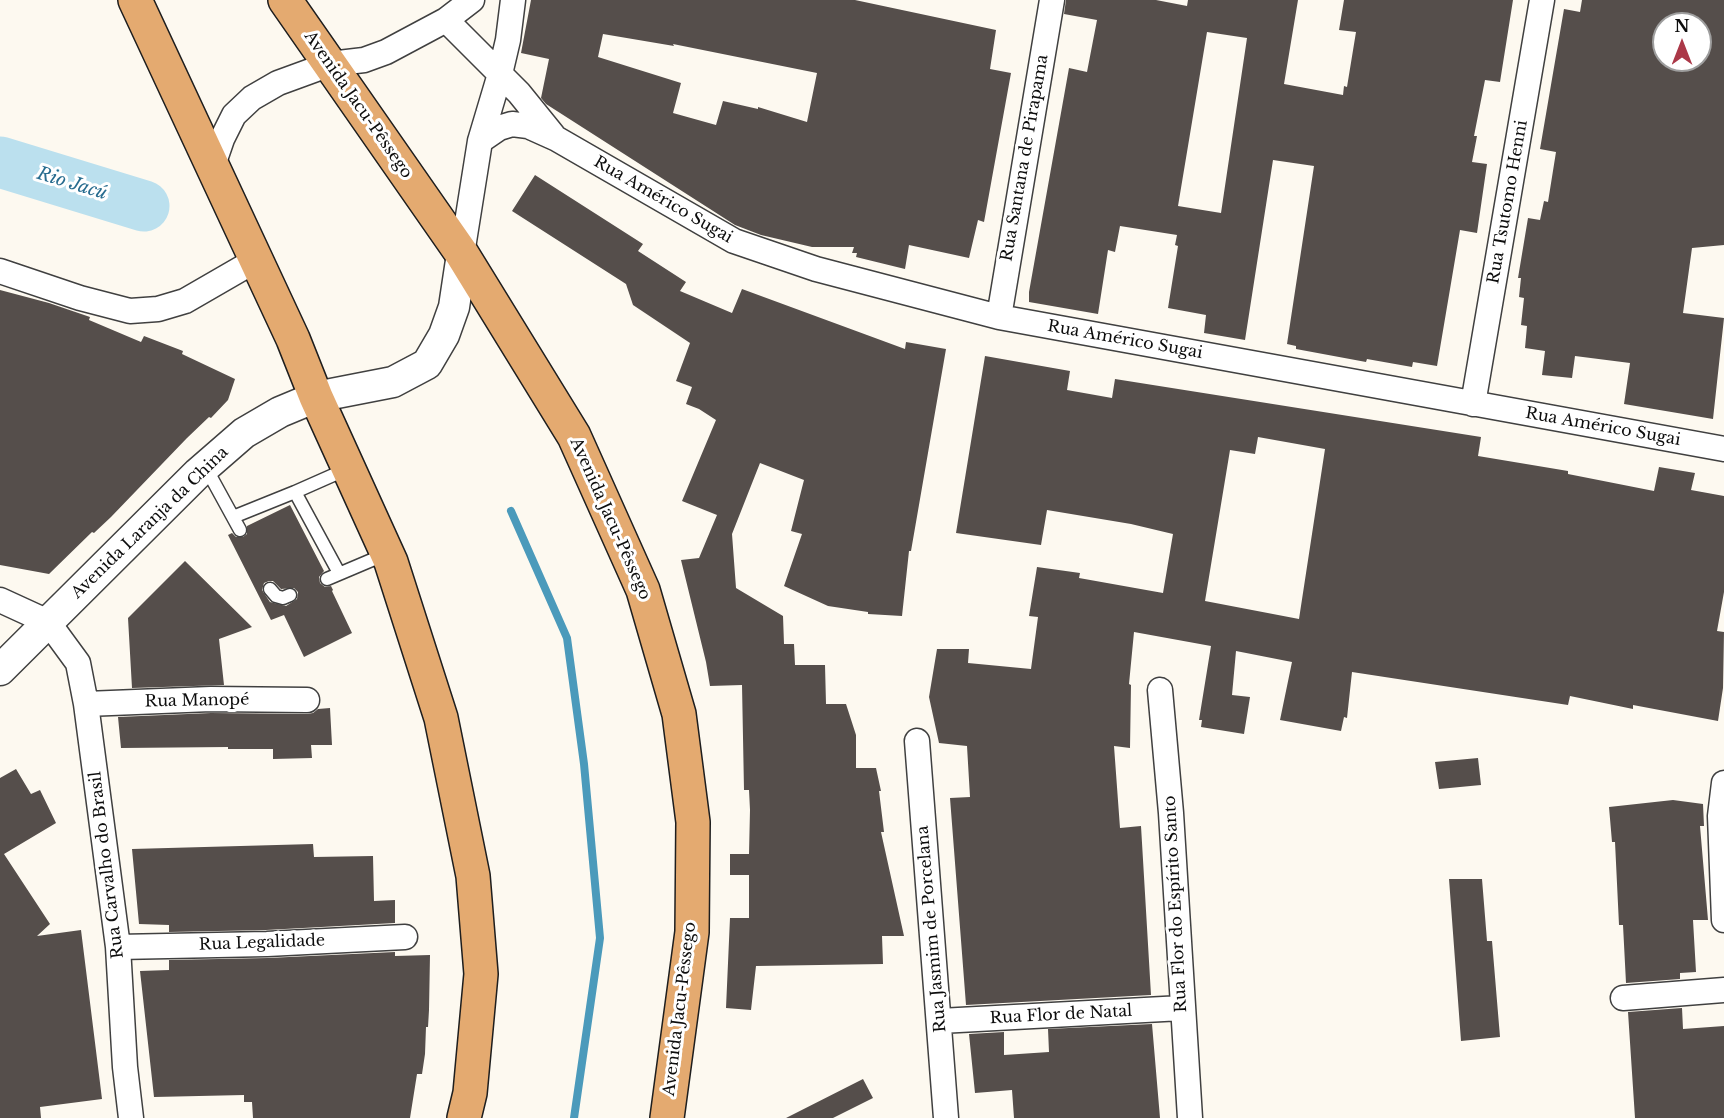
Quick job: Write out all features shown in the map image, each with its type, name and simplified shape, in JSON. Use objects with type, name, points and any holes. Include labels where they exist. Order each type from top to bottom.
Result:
[{"type":"highway","points":[[135,0],[293,339],[316,397],[387,554],[441,718],[473,876],[481,974],[470,1093],[464,1118]]},
{"type":"highway","name":"Avenida Jacu-Pêssego","points":[[285,0],[462,254],[574,436],[644,590],[679,714],[693,822],[692,932],[667,1118]]},
{"type":"street","points":[[212,168],[222,139],[234,115],[252,98],[278,83],[330,64],[364,60],[386,52],[446,20],[472,0]]},
{"type":"street","points":[[316,397],[393,382],[427,364],[444,335],[454,308],[480,141],[508,40],[513,0]]},
{"type":"street","name":"Rua Santana de Pirapama","points":[[999,317],[1052,0]]},
{"type":"street","name":"Rua Tsutomo Henni","points":[[1473,404],[1542,0]]},
{"type":"street","name":"Rua Américo Sugai","points":[[446,20],[519,93],[557,139]]},
{"type":"street","name":"Rua Américo Sugai","points":[[480,141],[499,128],[512,124],[528,126],[557,139],[734,241],[816,269],[999,317],[1724,449]]},
{"type":"street","points":[[0,271],[80,298],[130,311],[158,309],[185,301],[256,260]]},
{"type":"street","name":"Avenida Laranja da China","points":[[0,670],[205,467],[244,433],[280,412],[316,397]]},
{"type":"street","points":[[0,600],[48,622]]},
{"type":"street","name":"Rua Carvalho do Brasil","points":[[48,622],[78,663],[86,704],[118,947],[125,1067],[131,1118]]},
{"type":"street","name":"Rua Flor do Espírito Santo","points":[[1160,690],[1172,813],[1190,1118]]},
{"type":"street","name":"Rua Manopé","points":[[86,704],[211,699],[307,700]]},
{"type":"street","name":"Rua Jasmim de Porcelana","points":[[917,741],[940,1021],[945,1118]]},
{"type":"street","points":[[1724,783],[1720,816],[1724,920]]},
{"type":"street","name":"Rua Legalidade","points":[[118,947],[405,938]]},
{"type":"street","points":[[1623,998],[1724,990]]},
{"type":"street","name":"Rua Flor de Natal","points":[[940,1021],[1182,1008]]},
{"type":"lane","points":[[205,467],[240,530]]},
{"type":"lane","points":[[233,517],[349,468]]},
{"type":"lane","points":[[295,492],[339,573]]},
{"type":"lane","points":[[327,579],[387,554]]},
{"type":"lane","points":[[270,589],[276,596],[290,595]]},
{"type":"building","points":[[531,0],[855,0],[996,30],[990,69],[1011,73],[984,222],[978,220],[969,258],[909,245],[905,269],[856,257],[857,253],[852,253],[854,247],[812,247],[761,235],[735,225],[546,104],[541,98],[549,59],[521,53]],"holes":[[[603,34],[674,46],[673,44],[817,73],[807,122],[758,107],[758,109],[723,101],[716,125],[673,113],[681,83],[598,57]]]},
{"type":"building","points":[[1066,0],[1156,0],[1187,6],[1188,0],[1298,0],[1284,84],[1343,95],[1344,86],[1347,87],[1356,32],[1339,30],[1344,0],[1513,0],[1500,82],[1485,80],[1474,136],[1477,136],[1472,162],[1487,164],[1477,233],[1460,230],[1437,366],[1413,362],[1412,367],[1367,359],[1366,362],[1296,349],[1296,346],[1287,344],[1314,166],[1273,160],[1245,340],[1204,333],[1206,315],[1168,308],[1178,246],[1175,245],[1177,235],[1120,226],[1115,252],[1108,250],[1098,314],[1029,302],[1069,68],[1087,72],[1097,20],[1064,14]],"holes":[[[1207,32],[1247,38],[1221,213],[1178,206]]]},
{"type":"building","points":[[1582,0],[1724,0],[1724,245],[1692,248],[1683,313],[1724,318],[1713,419],[1624,404],[1630,363],[1575,356],[1572,378],[1542,375],[1545,351],[1525,348],[1527,326],[1521,325],[1524,298],[1519,297],[1521,278],[1518,278],[1528,218],[1540,220],[1544,201],[1548,202],[1556,152],[1540,149],[1564,9],[1580,12]]},
{"type":"building","points":[[535,175],[643,244],[638,251],[686,282],[680,291],[732,313],[742,289],[905,349],[906,342],[946,349],[911,551],[909,551],[902,616],[868,614],[868,612],[828,606],[784,586],[802,534],[791,531],[804,480],[760,463],[732,534],[736,588],[783,616],[784,644],[794,644],[795,665],[825,665],[826,704],[846,704],[856,735],[856,768],[876,768],[881,791],[879,791],[884,832],[881,832],[904,936],[882,936],[883,964],[756,966],[751,1010],[726,1008],[730,918],[749,918],[749,875],[730,875],[730,854],[749,854],[750,810],[749,790],[744,790],[742,685],[710,686],[681,560],[699,558],[717,515],[682,501],[716,420],[686,404],[692,387],[676,381],[690,343],[633,305],[626,284],[512,211]]},
{"type":"building","points":[[0,290],[90,317],[89,320],[141,342],[144,336],[183,351],[182,354],[235,379],[228,400],[211,418],[209,417],[187,438],[111,517],[94,533],[92,532],[49,574],[0,565]]},
{"type":"building","points":[[985,356],[1070,371],[1067,390],[1112,398],[1115,379],[1481,437],[1478,456],[1568,471],[1568,474],[1654,491],[1659,467],[1695,473],[1691,490],[1724,496],[1724,592],[1717,631],[1724,632],[1723,688],[1718,721],[1633,705],[1633,709],[1570,696],[1568,705],[1352,672],[1347,718],[1344,717],[1341,731],[1280,720],[1292,662],[1236,651],[1232,695],[1250,697],[1244,734],[1201,727],[1202,720],[1199,720],[1211,646],[1134,632],[1129,684],[1131,685],[1130,748],[1114,746],[1120,828],[1141,826],[1151,995],[966,1005],[950,798],[970,797],[967,746],[939,743],[929,697],[937,649],[969,649],[968,663],[1031,669],[1038,617],[1029,616],[1037,567],[1080,573],[1079,578],[1163,593],[1173,534],[1131,524],[1047,510],[1041,545],[956,533]],"holes":[[[1258,437],[1325,449],[1299,619],[1205,601],[1230,450],[1255,454]]]},
{"type":"building","points":[[290,505],[324,571],[319,577],[320,583],[325,587],[331,586],[352,633],[304,657],[284,615],[271,620],[228,535],[232,533],[236,537],[243,537],[247,534],[247,526]],"holes":[[[273,581],[281,589],[294,588],[298,592],[297,599],[286,606],[270,602],[262,590],[264,583]]]},
{"type":"building","points":[[185,561],[252,627],[219,639],[224,685],[132,688],[128,618]]},
{"type":"building","points":[[330,708],[332,745],[311,745],[312,758],[273,759],[273,749],[121,748],[118,717],[211,713],[307,714],[318,709]]},
{"type":"building","points":[[1478,758],[1481,785],[1439,789],[1435,762]]},
{"type":"building","points":[[16,769],[31,794],[40,790],[56,823],[4,854],[50,924],[37,936],[81,930],[102,1099],[40,1107],[41,1118],[0,1118],[0,778]]},
{"type":"building","points":[[1673,800],[1703,804],[1704,826],[1700,826],[1708,920],[1693,920],[1696,972],[1680,973],[1680,979],[1626,983],[1623,925],[1619,925],[1615,842],[1612,842],[1609,807]]},
{"type":"building","points":[[313,844],[314,857],[373,856],[374,901],[395,900],[395,923],[266,930],[169,932],[169,925],[139,924],[132,849]]},
{"type":"building","points":[[1449,879],[1482,879],[1487,941],[1492,941],[1500,1037],[1461,1041]]},
{"type":"building","points":[[395,952],[395,956],[430,955],[425,1054],[422,1074],[417,1074],[410,1118],[253,1118],[252,1102],[244,1102],[244,1095],[154,1097],[140,971],[169,970],[169,960]]},
{"type":"building","points":[[1682,1008],[1683,1029],[1724,1026],[1724,1118],[1635,1118],[1628,1012]]},
{"type":"building","points":[[1152,1024],[1160,1118],[1014,1118],[1012,1090],[975,1093],[969,1034],[1004,1032],[1004,1055],[1049,1052],[1048,1029]]},
{"type":"building","points":[[863,1079],[873,1098],[833,1118],[786,1118]]},
{"type":"waterway","name":"Rio Jacú","points":[[0,162],[144,206]]},
{"type":"waterway","points":[[511,511],[567,638],[584,764],[600,938],[574,1118]]}]
